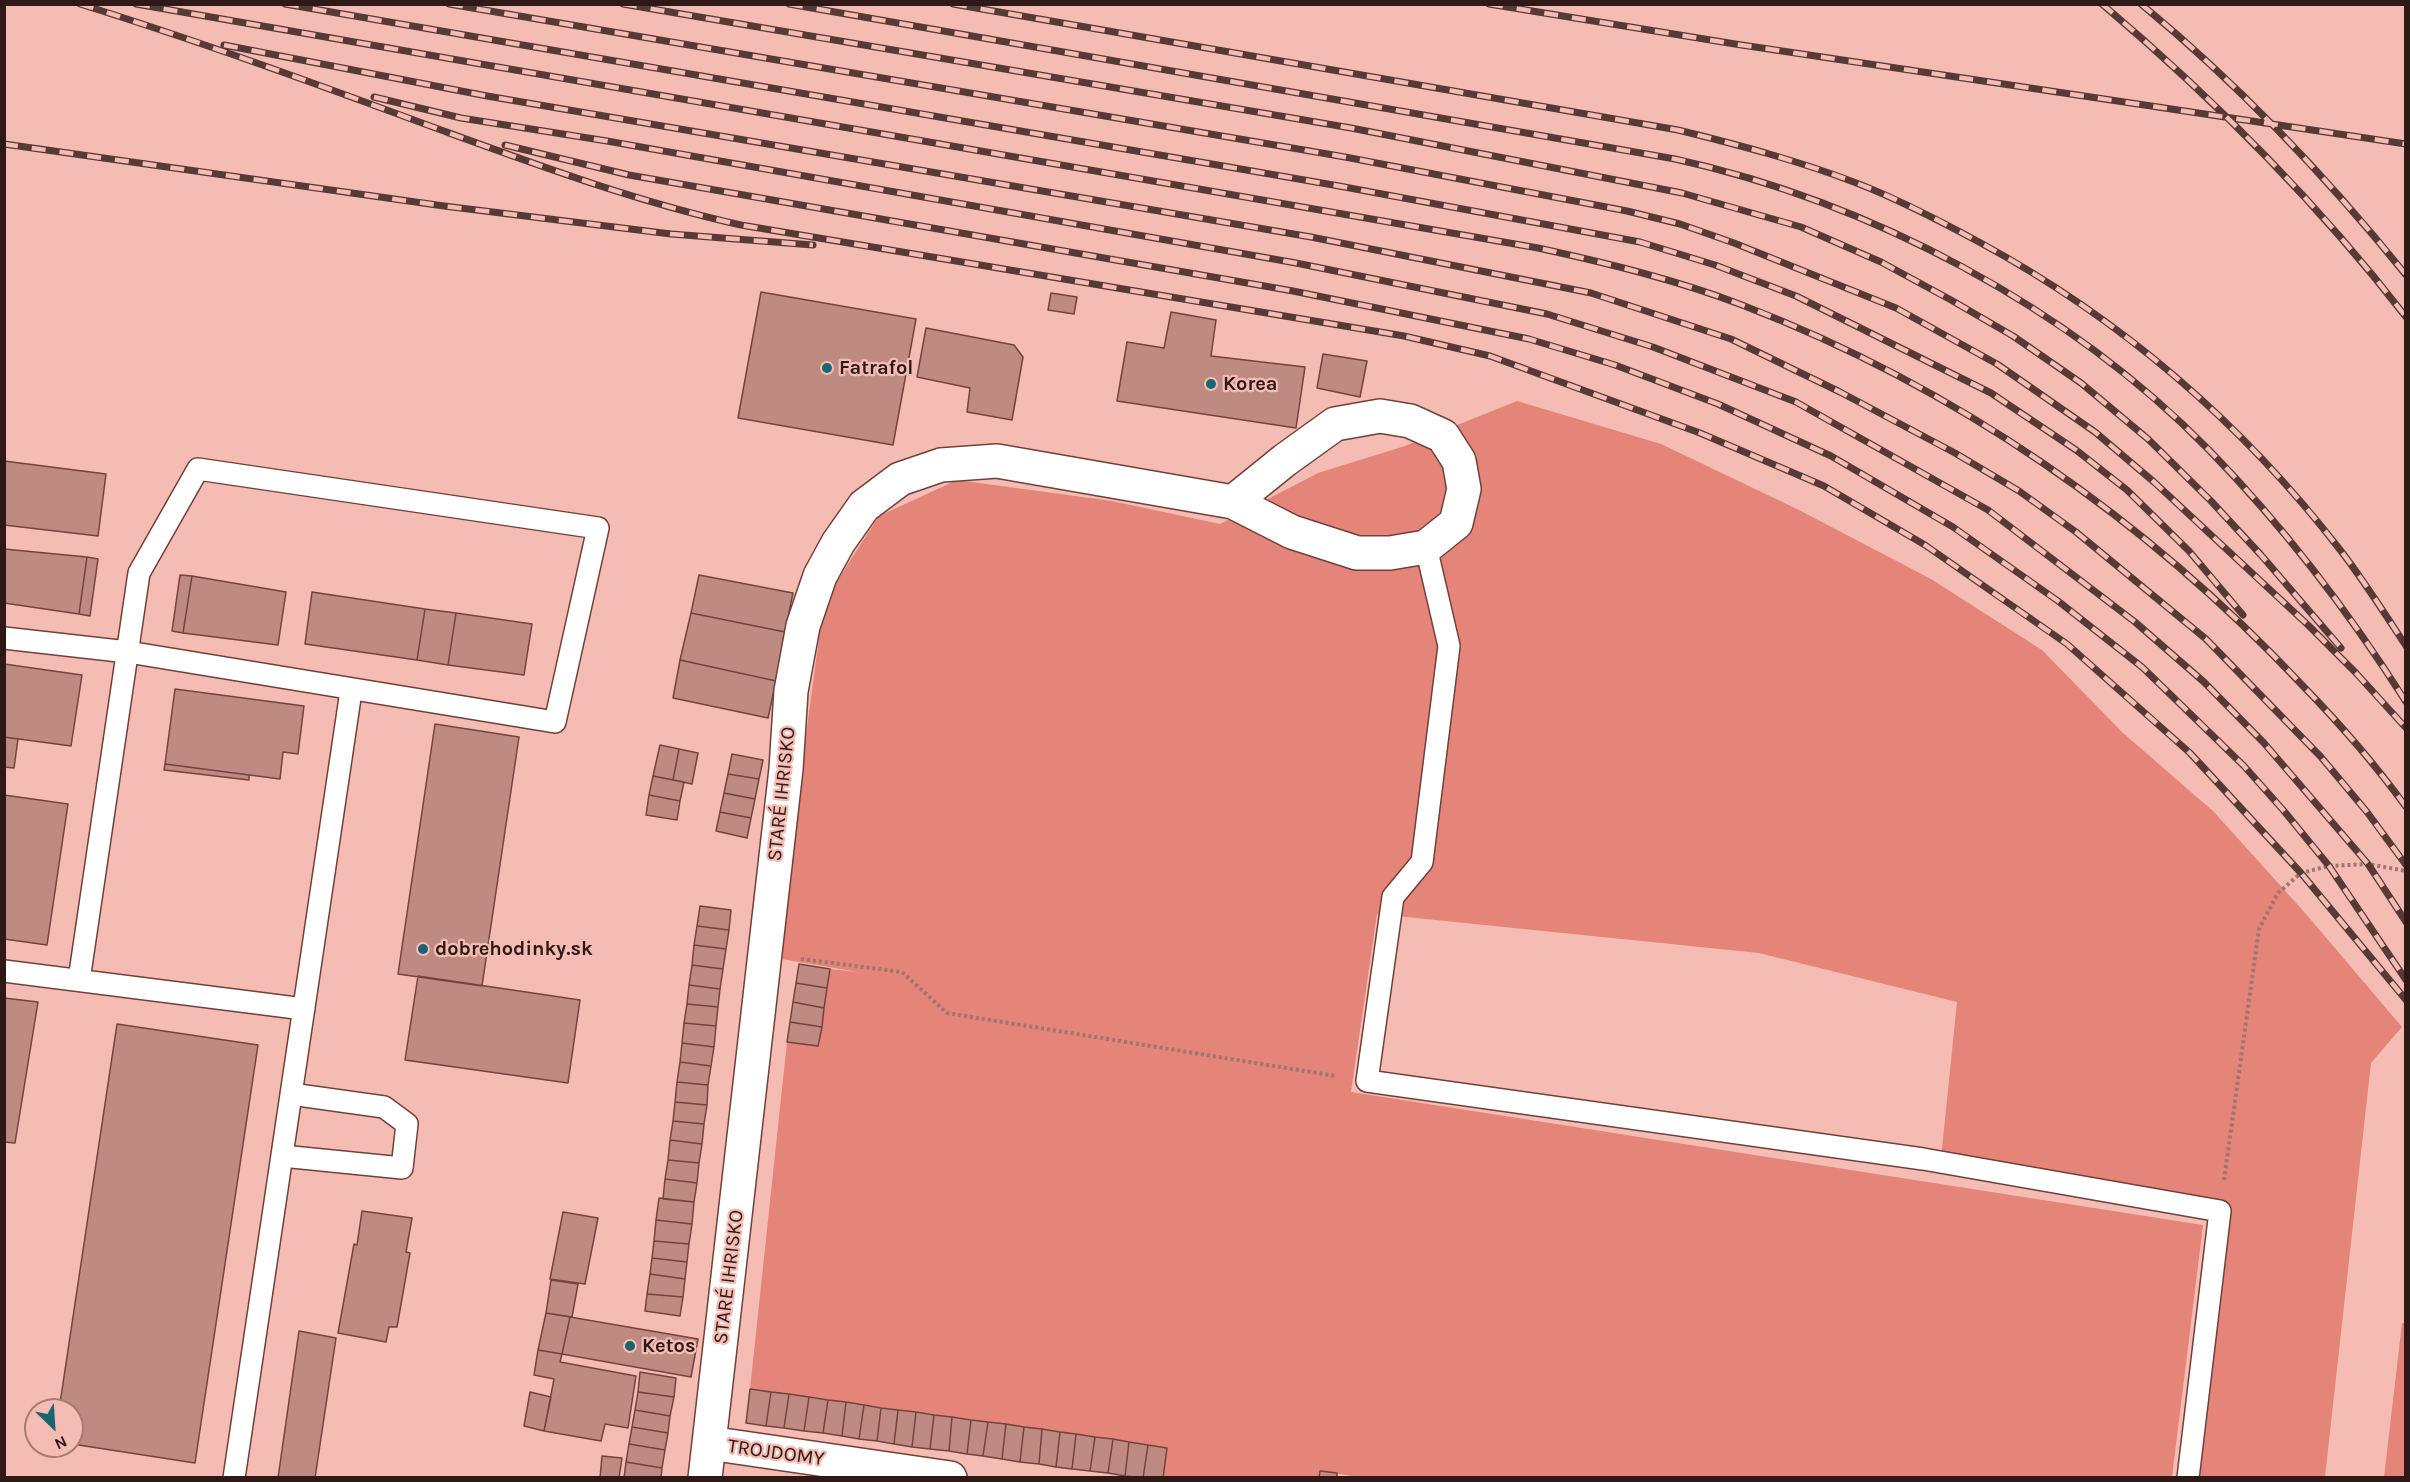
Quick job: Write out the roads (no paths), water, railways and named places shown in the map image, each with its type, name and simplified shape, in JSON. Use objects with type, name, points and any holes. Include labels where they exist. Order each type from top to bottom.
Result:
[{"type":"street","points":[[1233,502],[1335,424],[1380,416],[1410,422],[1443,436],[1459,461],[1464,489],[1456,523],[1426,548]]},
{"type":"street","name":"STARÉ IHRISKO","points":[[705,1478],[786,769],[791,691],[802,626],[820,576],[838,543],[864,506],[900,479],[941,465],[998,461],[1233,502],[1292,532],[1357,553],[1390,553],[1426,548]]},
{"type":"street","name":"TROJDOMY","points":[[709,1443],[852,1470],[950,1478]]},
{"type":"lane","points":[[4,638],[128,652],[351,691],[555,722],[598,528],[198,469],[139,573],[128,652],[79,980]]},
{"type":"lane","points":[[1426,548],[1449,646],[1422,862],[1393,897],[1367,1080],[1923,1159],[2220,1211],[2188,1478]]},
{"type":"lane","points":[[234,1478],[351,691]]},
{"type":"lane","points":[[4,971],[304,1009]]},
{"type":"lane","points":[[282,1156],[402,1168],[406,1124],[384,1107],[291,1094]]},
{"type":"railway","points":[[80,4],[262,65],[552,170],[665,206],[741,225],[1404,336],[1490,356],[1700,433],[1824,486],[1925,545],[2067,644],[2190,753],[2301,873],[2406,1000]]},
{"type":"railway","points":[[136,4],[1538,248],[1642,273],[1717,296],[1821,338],[1898,376],[1972,418],[2044,464],[2113,514],[2180,568],[2243,625],[2344,730],[2406,807]]},
{"type":"railway","points":[[285,4],[1339,186],[1640,242],[1715,265],[1796,296],[1991,393],[2076,450],[2127,490],[2189,551],[2243,615]]},
{"type":"railway","points":[[449,4],[1345,157],[1627,211],[1680,224],[1734,243],[1896,308],[1997,364],[2095,432],[2154,482],[2308,625],[2406,728]]},
{"type":"railway","points":[[623,4],[1351,128],[1682,193],[1801,227],[1881,262],[1951,300],[2013,336],[2081,383],[2148,439],[2211,501],[2341,648]]},
{"type":"railway","points":[[789,4],[1675,159],[1748,178],[1821,202],[1893,232],[1963,267],[2030,306],[2094,350],[2154,398],[2237,479],[2289,540],[2362,635],[2406,702]]},
{"type":"railway","points":[[953,4],[1678,130],[1792,161],[1890,197],[1964,234],[2031,272],[2082,305],[2176,377],[2220,417],[2303,504],[2350,562],[2406,646]]},
{"type":"railway","points":[[1489,4],[1735,44],[2406,144]]},
{"type":"railway","points":[[2102,4],[2184,76],[2300,192],[2372,274],[2406,317]]},
{"type":"railway","points":[[2141,4],[2247,99],[2313,167],[2406,275]]},
{"type":"railway","points":[[224,45],[487,96],[1311,237],[1591,293],[1731,339],[1840,392],[1955,453],[2019,491],[2076,532],[2206,639],[2321,757],[2367,812],[2406,865]]},
{"type":"railway","points":[[374,97],[461,118],[607,141],[1296,263],[1547,314],[1653,347],[1796,402],[1988,510],[2135,622],[2204,682],[2264,743],[2368,864],[2406,922]]},
{"type":"railway","points":[[4,144],[444,206],[671,234],[813,245]]},
{"type":"railway","points":[[505,145],[629,175],[1293,291],[1529,339],[1615,365],[1718,404],[1831,456],[1953,527],[2058,601],[2142,667],[2244,766],[2284,811],[2329,866],[2406,980]]},
{"type":"place","name":"Fatrafol","points":[[827,368]]},
{"type":"place","name":"Korea","points":[[1211,384]]},
{"type":"place","name":"dobrehodinky.sk","points":[[423,949]]},
{"type":"place","name":"Ketos","points":[[630,1346]]}]
